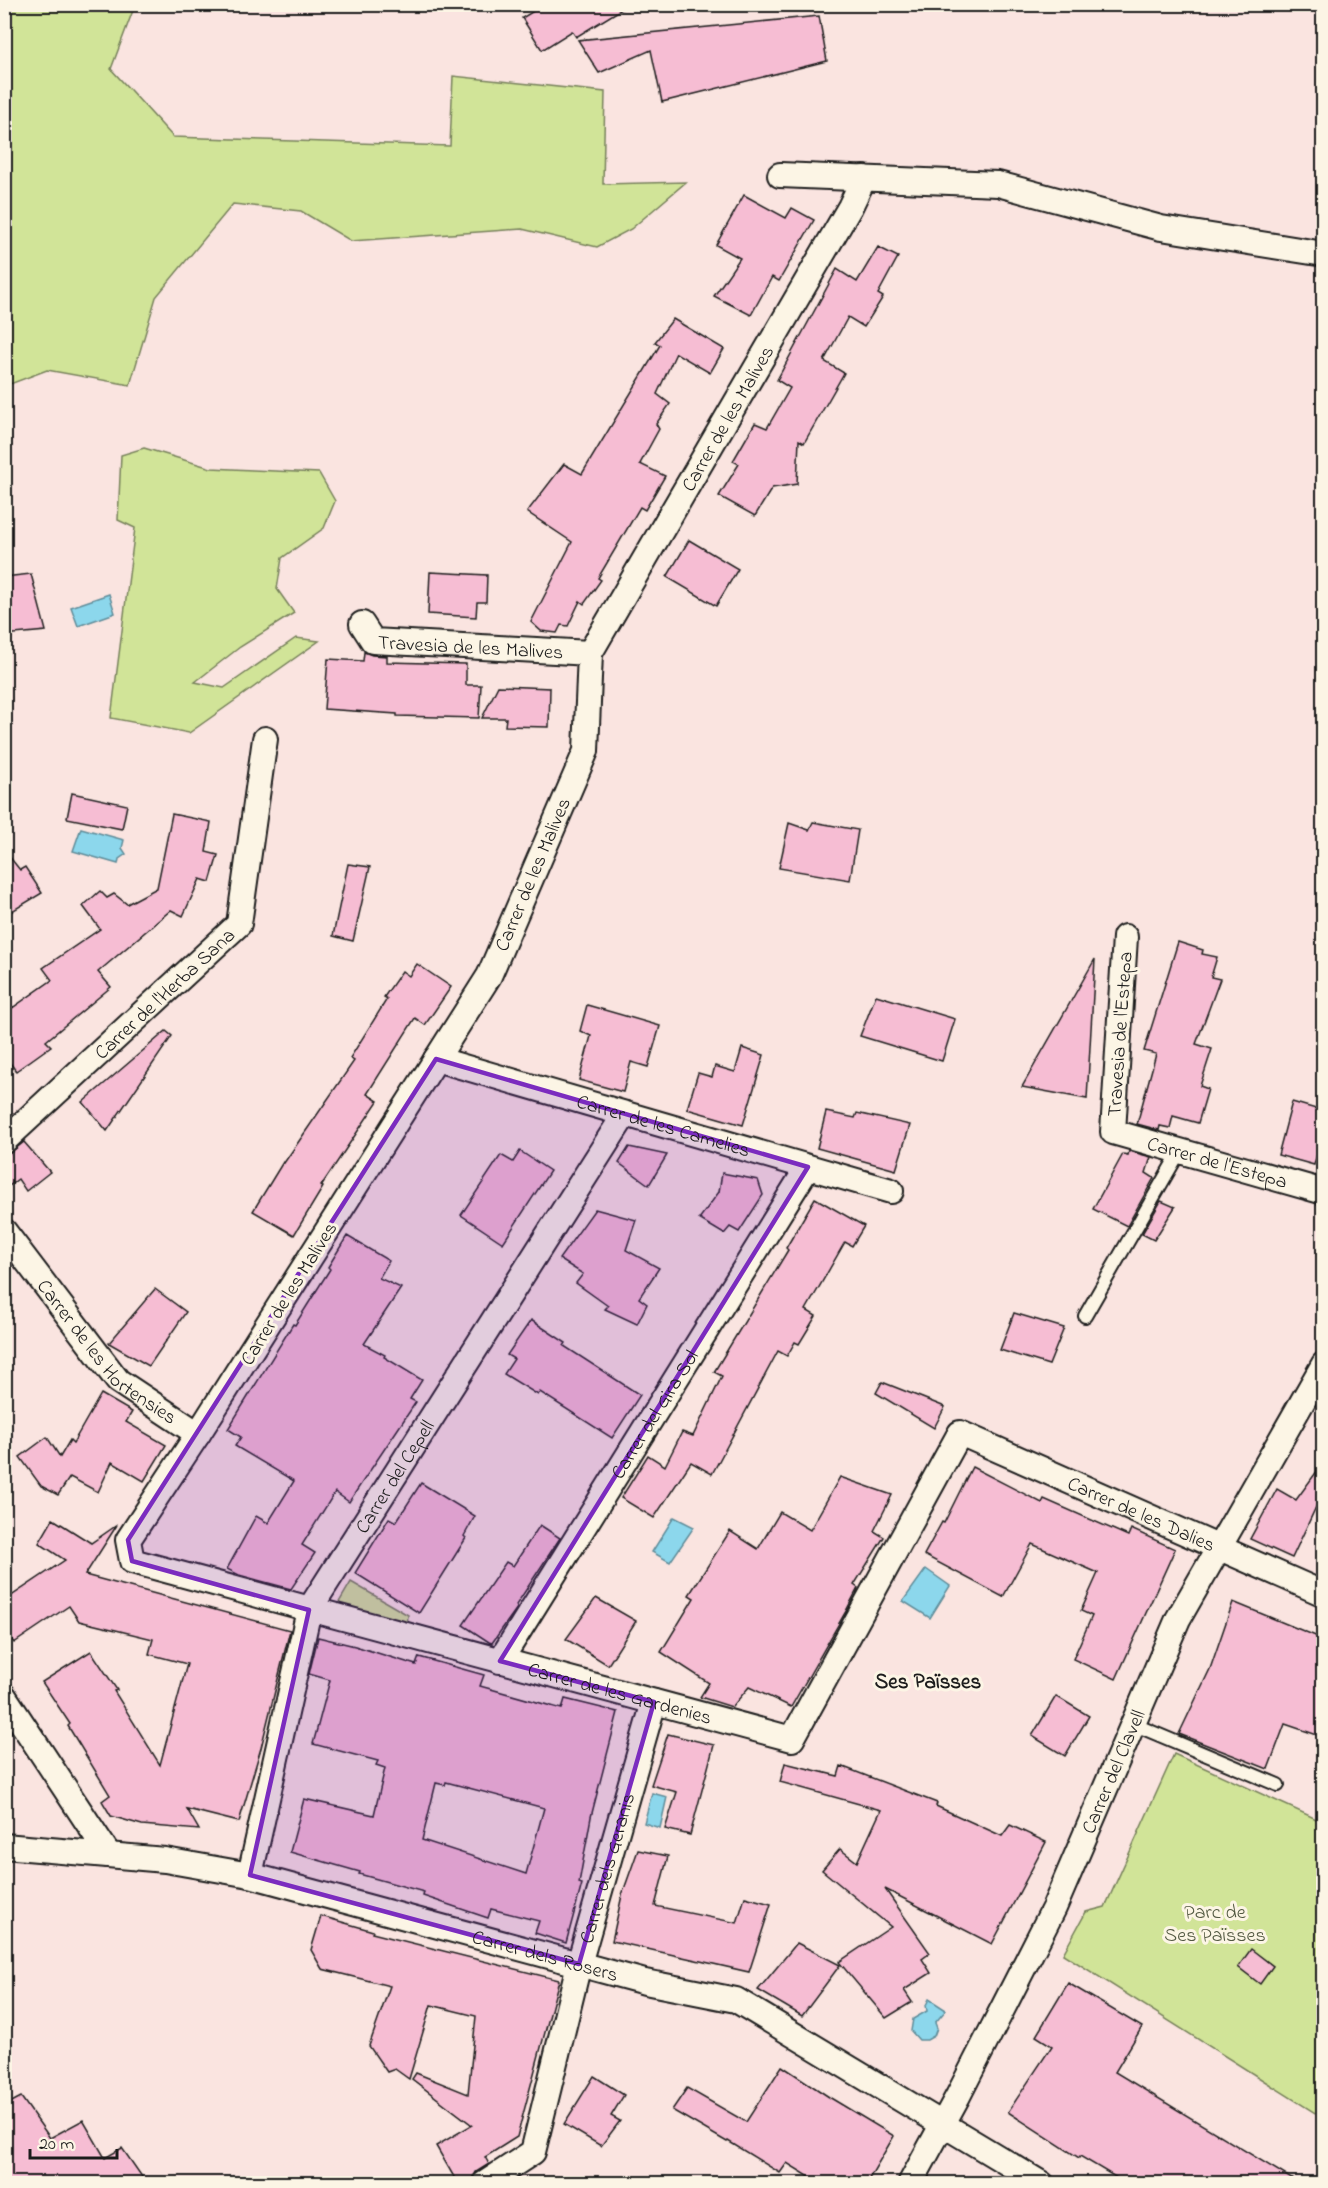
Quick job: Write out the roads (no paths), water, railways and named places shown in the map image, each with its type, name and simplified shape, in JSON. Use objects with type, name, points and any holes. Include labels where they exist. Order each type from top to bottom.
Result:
[{"type":"street","points":[[780,175],[998,184],[1161,228],[1323,254]]},
{"type":"street","name":"Carrer de les Malives","points":[[128,1540],[198,1434],[489,976],[585,751],[590,653],[850,207],[864,178]]},
{"type":"street","name":"Travesia de les Malives","points":[[362,624],[373,642],[590,653]]},
{"type":"street","name":"Carrer de l'Herba Sana","points":[[4,1141],[239,924],[265,739]]},
{"type":"street","name":"Travesia de l'Estepa","points":[[1113,1132],[1125,937]]},
{"type":"street","name":"Carrer de les Camelies","points":[[436,1059],[891,1191]]},
{"type":"street","name":"Carrer del Cepell","points":[[250,1875],[309,1610],[625,1114]]},
{"type":"street","name":"Carrer de l'Estepa","points":[[1113,1132],[1323,1192]]},
{"type":"street","name":"Carrer del Gira Sol","points":[[500,1661],[808,1167]]},
{"type":"street","name":"Carrer de les Hortensies","points":[[4,1231],[118,1381],[198,1434]]},
{"type":"street","name":"Carrer del Clavell","points":[[910,2184],[944,2123],[1054,1908],[1178,1619],[1323,1364]]},
{"type":"street","name":"Carrer de les Gardenies","points":[[128,1540],[132,1562],[792,1739],[960,1432]]},
{"type":"street","name":"Carrer de les Dalies","points":[[960,1432],[1323,1594]]},
{"type":"street","points":[[4,1696],[109,1855]]},
{"type":"street","name":"Carrer dels Geranis","points":[[484,2184],[533,2152],[579,1964],[654,1702]]},
{"type":"street","name":"Carrer dels Rosers","points":[[4,1846],[165,1860],[250,1875],[645,1982],[736,2000],[1042,2184]]},
{"type":"lane","points":[[1085,1316],[1180,1151]]},
{"type":"lane","points":[[1133,1724],[1278,1785]]},
{"type":"water","points":[[109,594],[115,613],[78,626],[71,607]]},
{"type":"water","points":[[81,828],[124,840],[122,848],[126,854],[119,859],[118,864],[73,851]]},
{"type":"water","points":[[674,1517],[694,1527],[670,1562],[652,1552]]},
{"type":"water","points":[[926,1569],[950,1586],[930,1618],[903,1601]]},
{"type":"water","points":[[652,1793],[667,1797],[660,1828],[644,1823]]},
{"type":"water","points":[[929,1999],[946,2010],[935,2023],[937,2028],[934,2036],[927,2040],[919,2040],[911,2031],[913,2019],[927,2011],[926,2005]]},
{"type":"district","name":"Ses Païsses","points":[[928,1681]]},
{"type":"park label","name":"Parc de Ses Païsses","points":[[1215,1922]]}]
